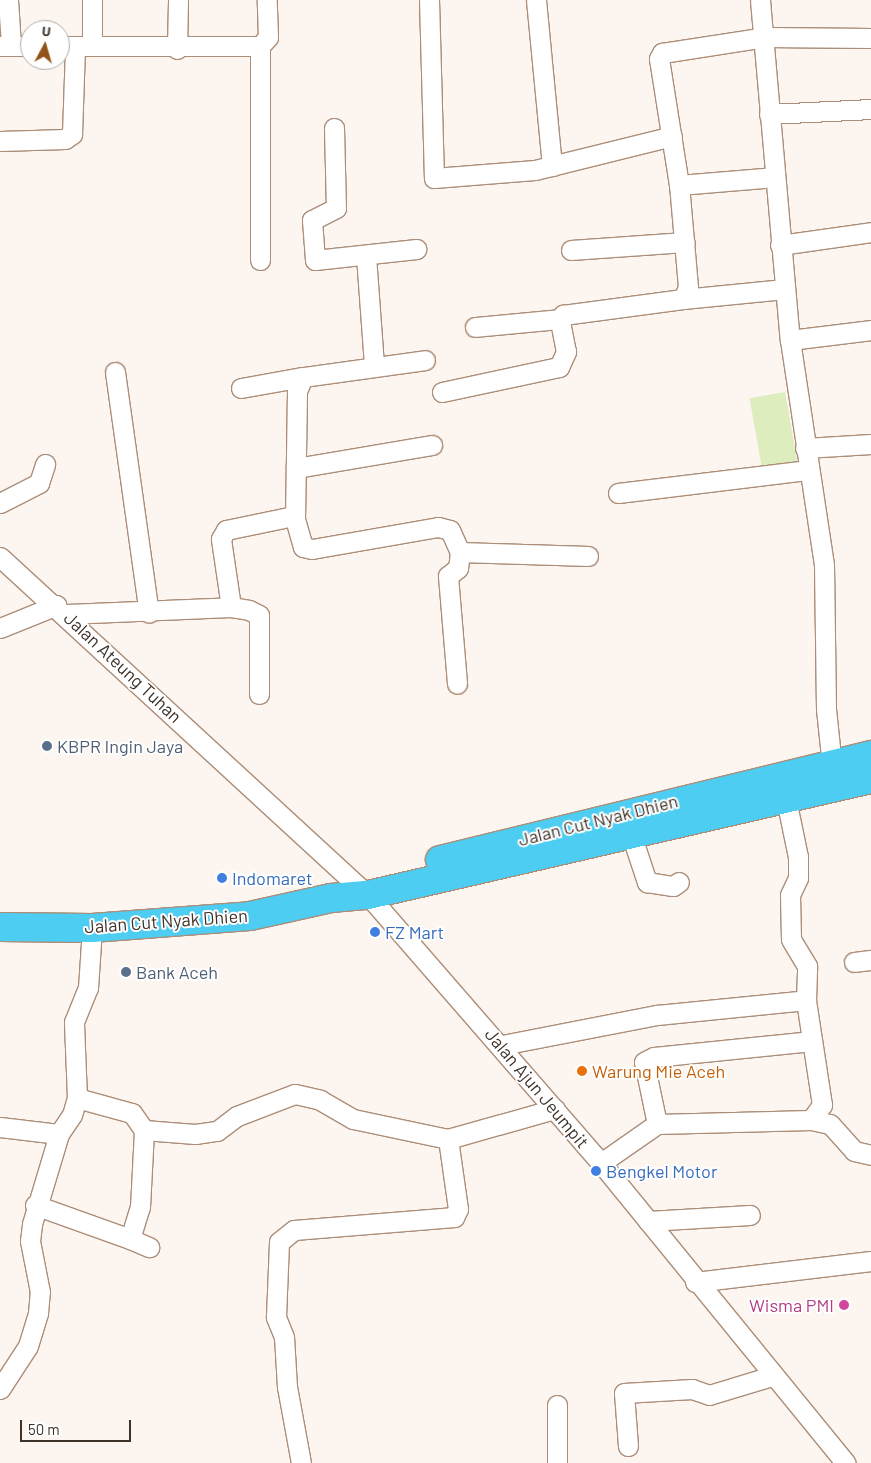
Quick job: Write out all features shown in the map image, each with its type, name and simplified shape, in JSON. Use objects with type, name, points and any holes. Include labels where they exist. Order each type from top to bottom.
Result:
[{"type":"highway","name":"Jalan Cut Nyak Dhien","points":[[362,888],[631,834],[786,799],[871,755]]},
{"type":"highway","name":"Jalan Cut Nyak Dhien","points":[[0,927],[92,928],[250,916],[833,776],[871,779]]},
{"type":"street","points":[[8,0],[5,46],[20,46]]},
{"type":"street","points":[[0,140],[64,139],[72,134],[76,46],[92,0]]},
{"type":"street","points":[[177,49],[178,0]]},
{"type":"street","points":[[260,260],[260,46],[268,37],[267,0]]},
{"type":"street","points":[[429,0],[434,178],[552,166],[672,136]]},
{"type":"street","points":[[536,0],[552,166]]},
{"type":"street","points":[[760,0],[765,37],[769,114],[790,340],[808,470],[824,565],[833,776]]},
{"type":"street","points":[[683,299],[688,287],[685,242],[679,185],[659,59],[662,53],[765,37],[871,38]]},
{"type":"street","points":[[76,46],[177,49],[260,46]]},
{"type":"street","points":[[769,114],[871,110]]},
{"type":"street","points":[[334,128],[336,208],[312,220],[315,260],[366,256],[416,249]]},
{"type":"street","points":[[679,185],[775,177]]},
{"type":"street","points":[[780,245],[871,232]]},
{"type":"street","points":[[571,250],[685,242]]},
{"type":"street","points":[[366,256],[374,366]]},
{"type":"street","points":[[475,327],[560,319],[683,299],[785,289]]},
{"type":"street","points":[[442,392],[560,367],[566,352],[560,319]]},
{"type":"street","points":[[790,340],[871,330]]},
{"type":"street","points":[[240,388],[374,366],[425,360]]},
{"type":"street","points":[[115,372],[149,613]]},
{"type":"street","points":[[303,377],[297,390],[295,519],[303,547],[312,549],[438,526],[450,530],[460,552],[458,568],[448,576],[457,684]]},
{"type":"street","points":[[805,448],[871,444]]},
{"type":"street","points":[[296,468],[432,445]]},
{"type":"street","points":[[0,503],[40,483],[45,464]]},
{"type":"street","points":[[618,493],[808,470]]},
{"type":"street","points":[[231,607],[220,539],[226,530],[295,519]]},
{"type":"street","points":[[460,552],[588,556]]},
{"type":"street","name":"Jalan Ateung Tuhan","points":[[0,557],[62,610],[362,888]]},
{"type":"street","points":[[0,628],[62,610],[149,613],[231,607],[260,615],[259,694]]},
{"type":"street","points":[[786,799],[798,857],[798,878],[790,894],[791,939],[806,966],[806,1000],[822,1105],[811,1120]]},
{"type":"street","points":[[631,834],[647,882],[673,886],[679,882]]},
{"type":"street","name":"Jalan Ajun Jeumpit","points":[[362,888],[555,1108],[772,1376],[846,1463]]},
{"type":"street","points":[[0,1389],[28,1346],[38,1313],[40,1292],[30,1241],[35,1205],[59,1134],[72,1114],[77,1098],[74,1022],[88,988],[92,928]]},
{"type":"street","points":[[502,1046],[658,1015],[806,1000]]},
{"type":"street","points":[[657,1124],[644,1062],[654,1057],[812,1041]]},
{"type":"street","points":[[144,1130],[196,1134],[217,1131],[245,1112],[295,1094],[320,1100],[353,1119],[448,1140],[555,1108]]},
{"type":"street","points":[[77,1098],[132,1113],[144,1130],[140,1207],[130,1239]]},
{"type":"street","points":[[601,1163],[657,1124],[811,1120],[835,1126],[854,1151],[871,1155]]},
{"type":"street","points":[[0,1127],[59,1134]]},
{"type":"street","points":[[301,1463],[287,1387],[284,1337],[276,1317],[279,1242],[294,1230],[454,1217],[458,1208],[448,1140]]},
{"type":"street","points":[[35,1205],[149,1247]]},
{"type":"street","points":[[648,1221],[750,1215]]},
{"type":"street","points":[[695,1282],[871,1261]]},
{"type":"street","points":[[628,1446],[624,1393],[692,1389],[709,1395],[772,1376]]},
{"type":"street","points":[[557,1405],[557,1463]]},
{"type":"green space","points":[[785,392],[797,462],[762,468],[750,398]]},
{"type":"place","name":"KBPR Ingin Jaya","points":[[47,746]]},
{"type":"place","name":"Indomaret","points":[[222,878]]},
{"type":"place","name":"FZ Mart","points":[[375,932]]},
{"type":"place","name":"Bank Aceh","points":[[126,972]]},
{"type":"place","name":"Warung Mie Aceh","points":[[582,1071]]},
{"type":"place","name":"Bengkel Motor","points":[[596,1171]]},
{"type":"place","name":"Wisma PMI","points":[[844,1305]]}]
